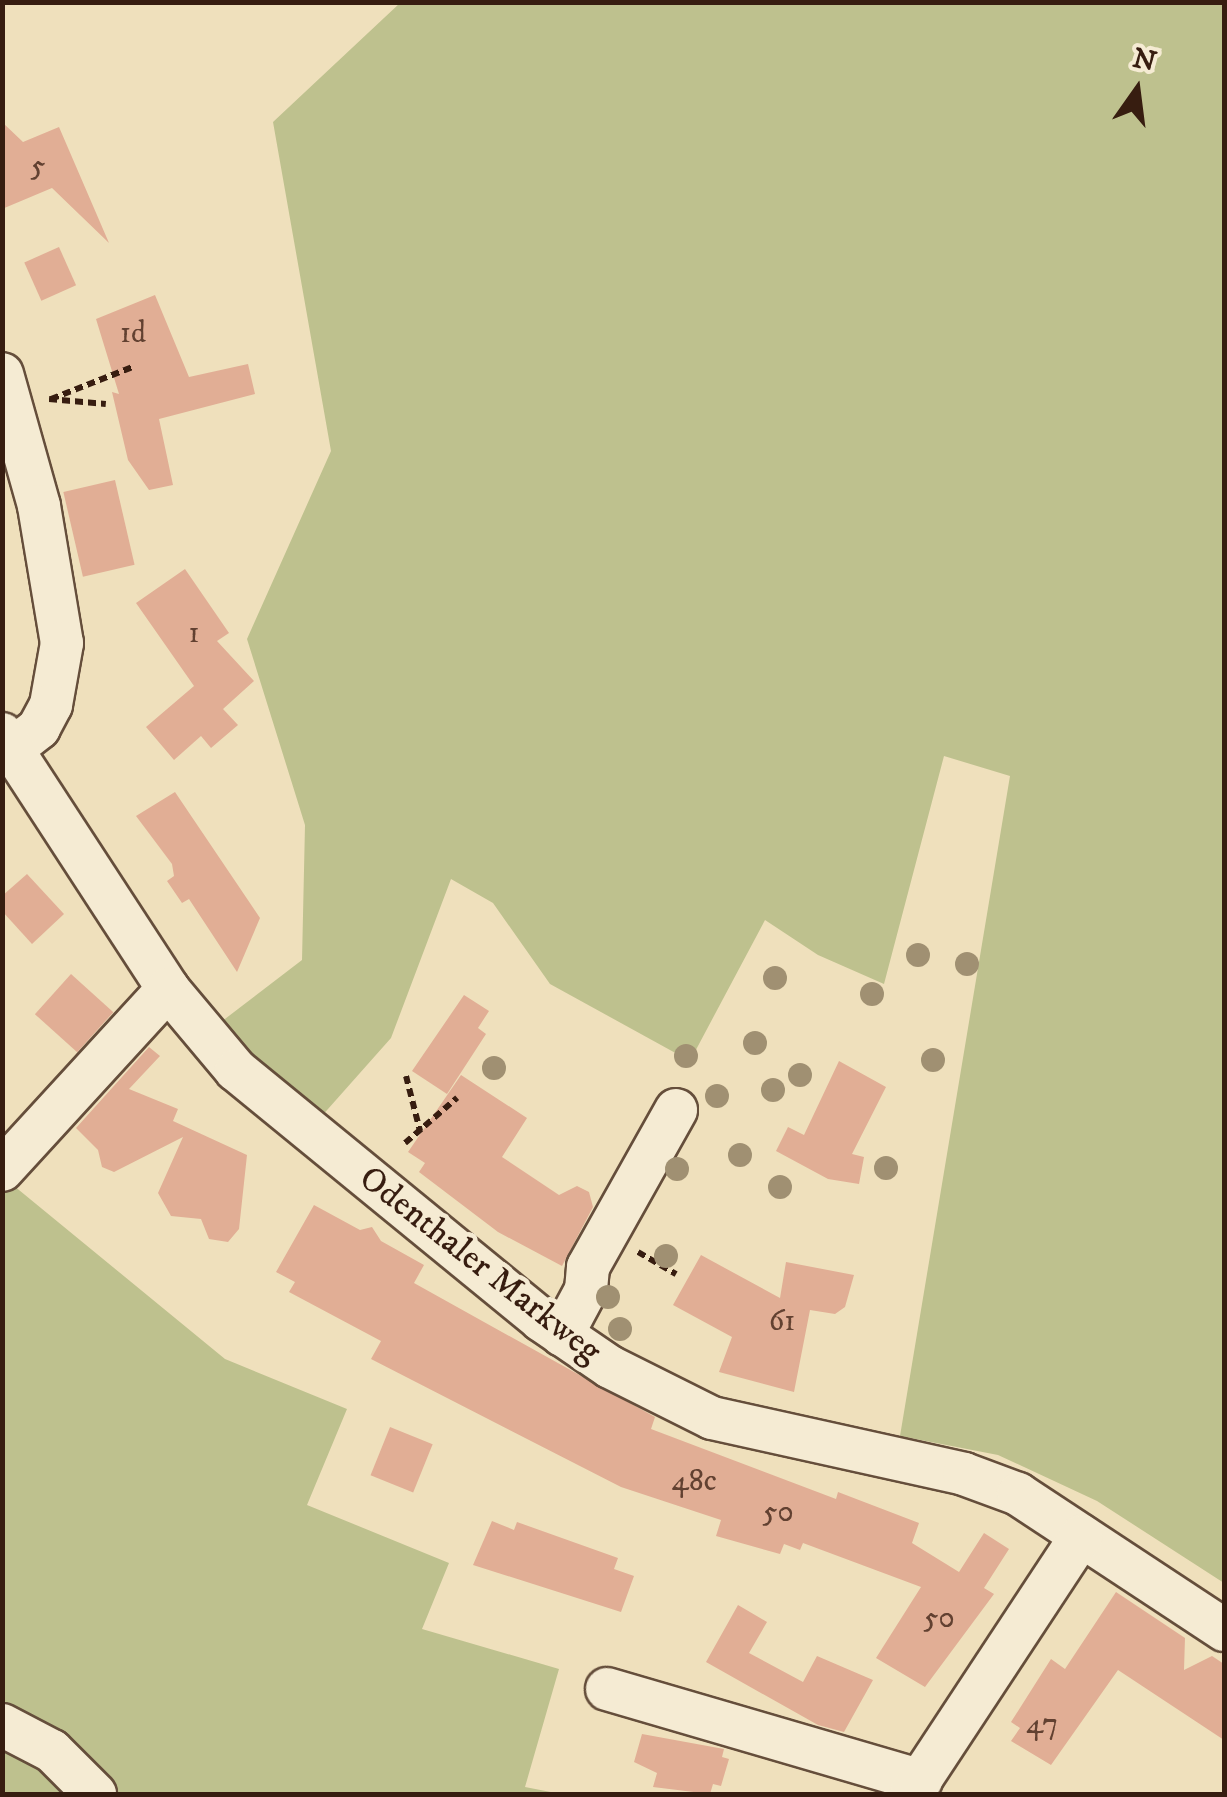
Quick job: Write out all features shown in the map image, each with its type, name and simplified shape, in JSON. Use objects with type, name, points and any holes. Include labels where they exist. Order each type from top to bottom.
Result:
[{"type":"street","points":[[5,384],[43,522],[62,642],[51,705],[39,728],[8,741]]},
{"type":"street","name":"Odenthaler Markweg","points":[[8,741],[168,988],[236,1070],[562,1335],[712,1418],[964,1474],[1018,1494],[1224,1630]]},
{"type":"street","points":[[2,1170],[168,988]]},
{"type":"street","points":[[562,1335],[586,1290],[588,1267],[676,1110]]},
{"type":"street","points":[[607,1690],[916,1788],[1081,1536]]},
{"type":"street","points":[[2,1725],[52,1751],[95,1794]]},
{"type":"path","points":[[50,400],[135,366]]},
{"type":"path","points":[[5,384],[50,400],[106,404]]},
{"type":"path","points":[[406,1076],[420,1130]]},
{"type":"path","points":[[405,1144],[456,1098]]},
{"type":"green space","points":[[400,3],[1224,3],[1224,1583],[1097,1501],[998,1455],[900,1436],[1010,776],[944,756],[884,984],[818,955],[765,920],[690,1061],[550,984],[493,903],[451,879],[391,1038],[320,1118],[269,1076],[221,1022],[302,960],[305,825],[247,639],[331,451],[273,122]]},
{"type":"green space","points":[[8,1181],[225,1359],[347,1409],[307,1505],[449,1563],[422,1629],[559,1669],[525,1787],[561,1794],[3,1794],[2,1186]]},
{"type":"building","points":[[2,122],[23,142],[59,127],[109,243],[52,188],[2,209]]},
{"type":"building","points":[[59,247],[76,285],[41,301],[24,262]]},
{"type":"building","points":[[155,295],[189,377],[248,364],[255,394],[159,419],[173,485],[149,490],[128,460],[112,392],[119,394],[96,319]]},
{"type":"building","points":[[115,480],[135,565],[83,577],[63,492]]},
{"type":"building","points":[[185,569],[229,633],[217,641],[254,681],[223,709],[238,725],[211,748],[201,736],[174,760],[146,727],[194,686],[136,603]]},
{"type":"building","points":[[175,792],[260,918],[237,972],[189,899],[182,903],[167,881],[174,876],[172,864],[136,816]]},
{"type":"building","points":[[27,874],[64,914],[32,944],[2,911],[2,896]]},
{"type":"building","points":[[71,974],[113,1012],[77,1052],[35,1014]]},
{"type":"building","points":[[464,995],[489,1011],[478,1028],[486,1034],[447,1094],[412,1071]]},
{"type":"building","points":[[149,1047],[160,1056],[129,1089],[178,1109],[173,1121],[247,1155],[239,1229],[228,1242],[209,1239],[201,1219],[171,1216],[158,1193],[183,1137],[114,1172],[102,1167],[98,1150],[76,1128]]},
{"type":"building","points":[[839,1061],[886,1087],[852,1154],[864,1157],[859,1184],[828,1179],[776,1151],[788,1127],[804,1135]]},
{"type":"building","points":[[461,1075],[527,1118],[502,1157],[559,1195],[577,1186],[589,1192],[593,1207],[562,1266],[498,1232],[419,1172],[425,1163],[408,1152]]},
{"type":"building","points":[[314,1205],[360,1230],[372,1227],[381,1241],[424,1265],[414,1283],[655,1417],[651,1429],[836,1499],[838,1492],[919,1523],[912,1543],[959,1572],[984,1533],[1009,1549],[984,1588],[994,1594],[925,1687],[876,1658],[921,1587],[803,1543],[800,1550],[784,1544],[780,1554],[716,1536],[721,1520],[621,1487],[371,1359],[381,1341],[289,1292],[295,1282],[276,1272]]},
{"type":"building","points":[[701,1255],[780,1298],[786,1262],[854,1275],[845,1307],[835,1314],[810,1310],[794,1392],[719,1372],[732,1337],[673,1305]]},
{"type":"building","points":[[390,1427],[433,1444],[413,1492],[371,1475]]},
{"type":"building","points":[[492,1521],[514,1530],[517,1522],[618,1558],[614,1569],[634,1576],[621,1612],[473,1565]]},
{"type":"building","points":[[1116,1592],[1185,1638],[1184,1670],[1212,1656],[1224,1664],[1224,1740],[1118,1670],[1051,1765],[1011,1741],[1020,1728],[1011,1722],[1051,1659],[1065,1669]]},
{"type":"building","points":[[738,1605],[767,1622],[749,1653],[803,1682],[817,1656],[873,1680],[844,1732],[818,1725],[706,1662]]},
{"type":"building","points":[[642,1734],[724,1749],[722,1757],[729,1759],[721,1786],[713,1784],[710,1794],[653,1787],[657,1773],[634,1762]]}]
